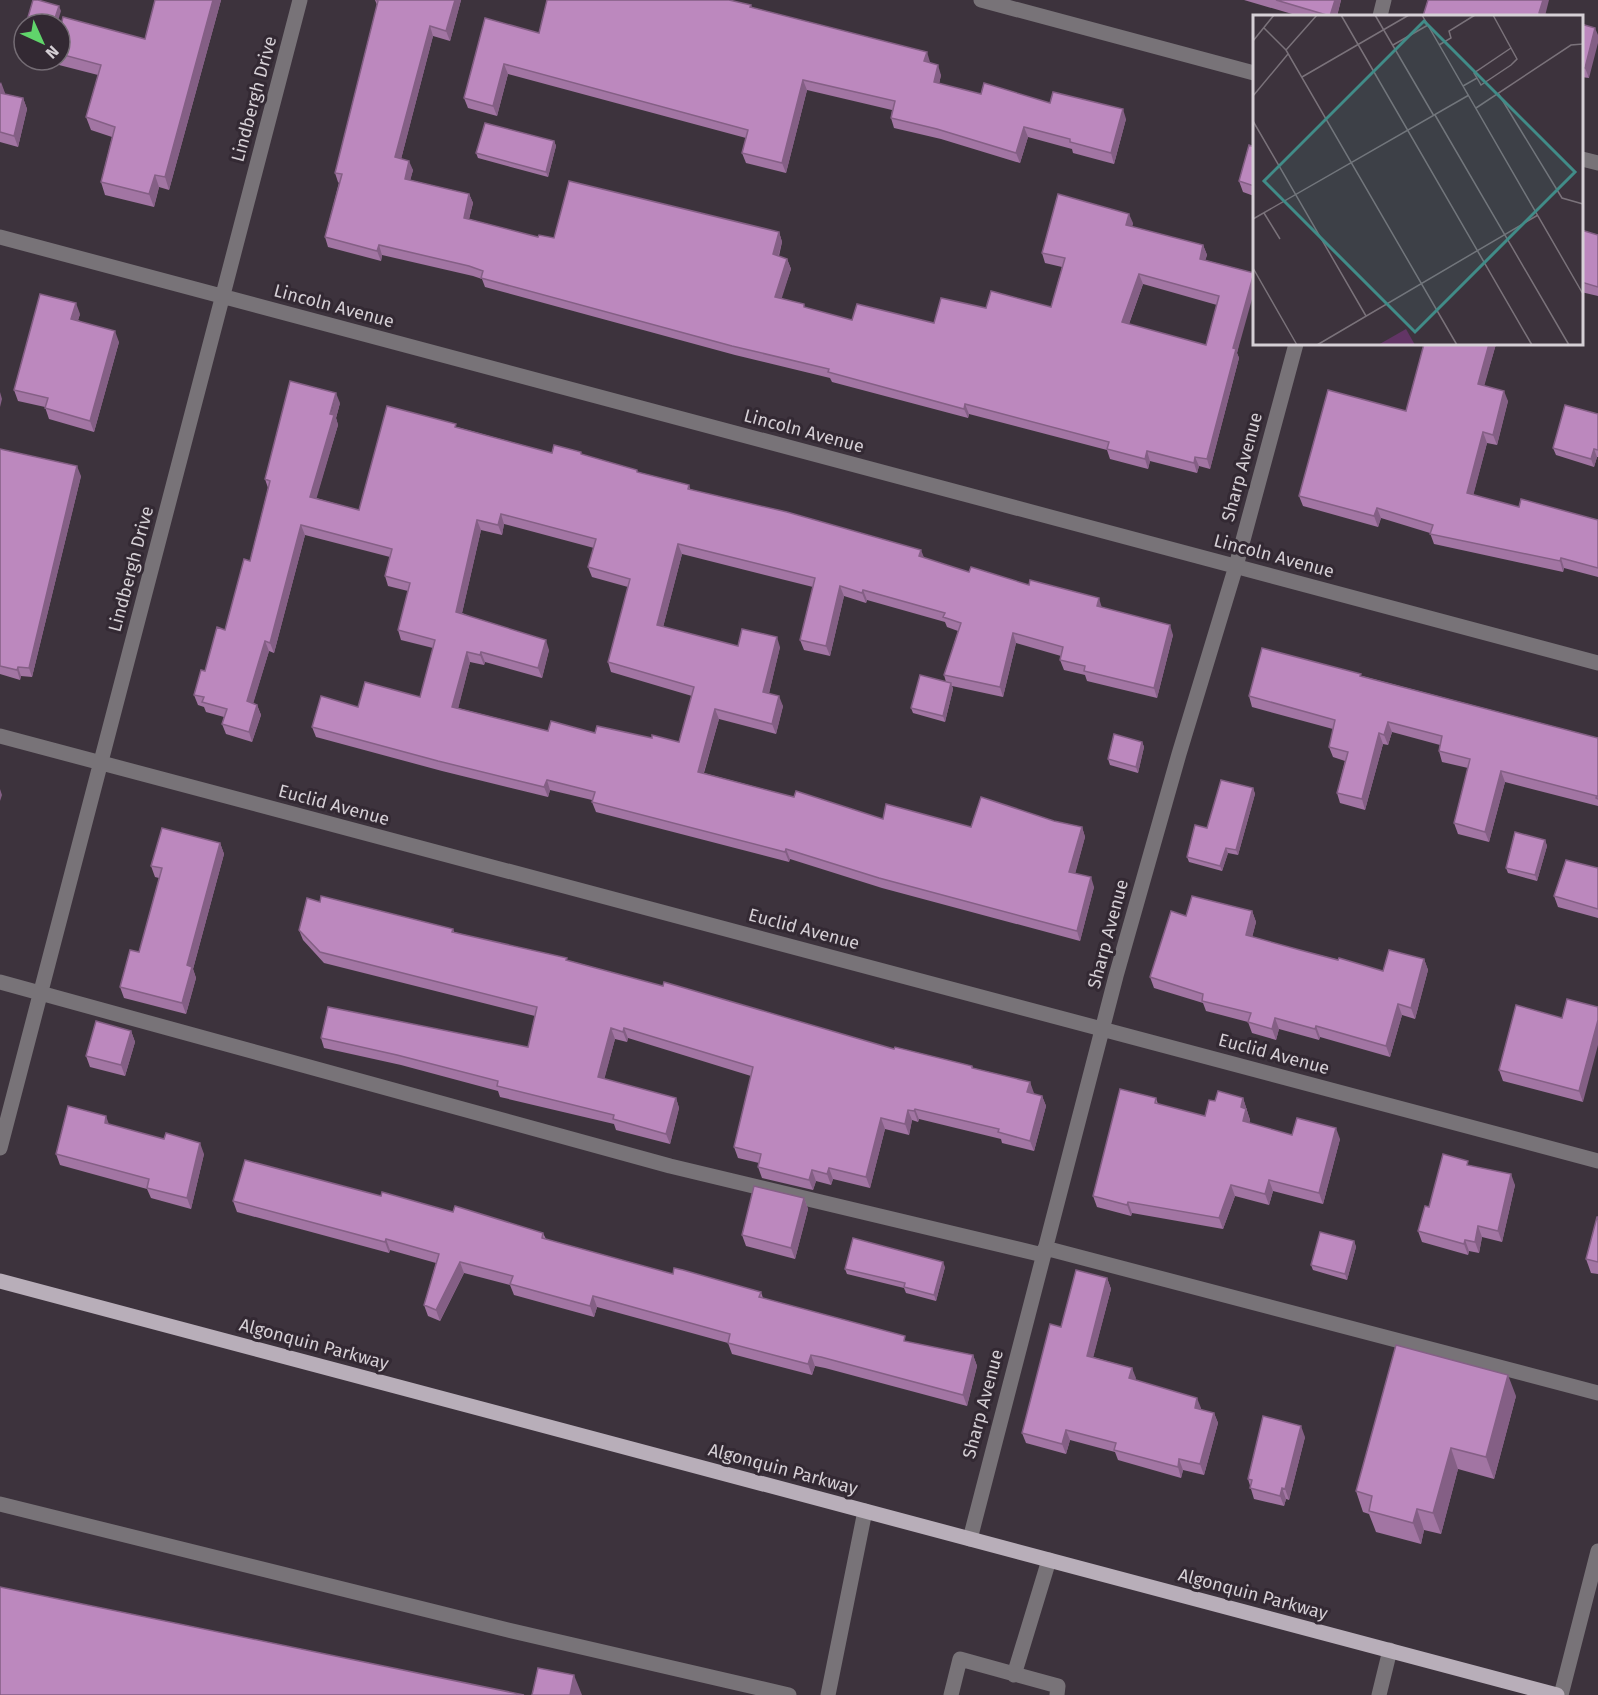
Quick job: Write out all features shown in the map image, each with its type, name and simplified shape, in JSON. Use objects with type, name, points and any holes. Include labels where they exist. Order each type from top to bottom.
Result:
[{"type":"main road","name":"Algonquin Parkway","points":[[0,1281],[1559,1695]]},
{"type":"street","name":"Lindbergh Drive","points":[[0,1148],[300,0]]},
{"type":"street","points":[[981,0],[1253,73]]},
{"type":"street","points":[[1380,15],[1384,0]]},
{"type":"street","points":[[1583,160],[1598,164]]},
{"type":"street","name":"Lincoln Avenue","points":[[0,237],[1598,663]]},
{"type":"street","name":"Sharp Avenue","points":[[970,1539],[1116,976],[1179,754],[1236,566],[1296,345]]},
{"type":"street","name":"Euclid Avenue","points":[[0,736],[1598,1161]]},
{"type":"street","points":[[0,982],[670,1166],[1044,1251],[1598,1393]]},
{"type":"street","points":[[0,1504],[508,1630],[789,1695]]},
{"type":"street","points":[[828,1695],[866,1511]]},
{"type":"street","points":[[1559,1695],[1598,1551]]},
{"type":"street","points":[[1014,1675],[1049,1560]]},
{"type":"street","points":[[1379,1695],[1390,1650]]},
{"type":"street","points":[[951,1695],[960,1659],[1058,1686],[1057,1695]]},
{"type":"building","points":[[33,0],[59,6],[57,12],[30,12]]},
{"type":"building","points":[[155,0],[213,0],[165,177],[155,175],[149,194],[101,182],[115,127],[86,117],[101,65],[72,57],[72,19],[145,39]]},
{"type":"building","points":[[376,0],[455,0],[446,31],[430,26],[395,157],[409,161],[405,179],[469,194],[464,218],[538,237],[539,235],[554,238],[569,181],[779,232],[773,254],[787,259],[775,297],[852,320],[857,304],[934,323],[941,298],[986,308],[991,291],[1051,307],[1065,258],[1042,253],[1058,194],[1129,214],[1126,225],[1203,245],[1200,259],[1253,273],[1253,277],[1233,348],[1236,349],[1207,459],[1195,457],[1194,463],[1147,451],[1145,459],[1107,449],[1109,442],[965,404],[964,409],[828,372],[829,369],[732,346],[481,278],[483,271],[469,266],[379,245],[377,251],[325,237],[342,174],[335,173],[378,1]],"holes":[[[1139,274],[1219,296],[1206,345],[1122,322]]]},
{"type":"building","points":[[547,0],[729,0],[927,52],[924,61],[938,65],[934,82],[981,94],[984,83],[1050,103],[1053,92],[1123,109],[1111,153],[1024,127],[1016,153],[937,129],[891,118],[895,101],[803,80],[782,163],[742,153],[748,130],[504,64],[493,106],[464,98],[485,18],[539,33]]},
{"type":"building","points":[[1276,0],[1335,0],[1330,15]]},
{"type":"building","points":[[1428,0],[1543,0],[1539,13],[1548,15],[1423,15]]},
{"type":"building","points":[[1583,25],[1595,28],[1585,68],[1583,68]]},
{"type":"building","points":[[0,93],[23,98],[14,136],[0,132]]},
{"type":"building","points":[[485,123],[554,141],[546,172],[476,153]]},
{"type":"building","points":[[1249,145],[1253,147],[1253,186],[1239,181]]},
{"type":"building","points":[[1583,231],[1598,235],[1598,287],[1583,283]]},
{"type":"building","points":[[40,294],[76,303],[71,319],[115,331],[90,421],[45,408],[48,398],[14,390]]},
{"type":"building","points":[[1424,345],[1489,345],[1478,384],[1504,391],[1493,435],[1483,432],[1467,493],[1519,507],[1521,499],[1598,520],[1598,568],[1561,558],[1560,561],[1430,534],[1433,525],[1377,508],[1374,516],[1299,496],[1328,390],[1406,411]]},
{"type":"building","points":[[290,381],[336,393],[330,414],[334,415],[310,497],[359,510],[387,406],[552,453],[554,445],[581,452],[581,454],[637,470],[637,472],[689,485],[688,489],[787,512],[921,550],[919,556],[969,572],[971,567],[1029,585],[1030,580],[1099,598],[1097,606],[1170,625],[1154,688],[1084,671],[1085,666],[1060,660],[1063,647],[1013,633],[1000,687],[944,675],[961,623],[943,617],[945,613],[863,590],[862,593],[840,586],[826,646],[800,640],[815,578],[678,544],[657,625],[738,646],[742,629],[777,637],[763,692],[779,696],[772,724],[715,709],[698,772],[794,797],[796,791],[883,819],[886,804],[971,827],[981,797],[1054,821],[1082,827],[1069,872],[1091,877],[1077,931],[879,878],[786,849],[785,852],[592,802],[595,792],[547,780],[544,787],[312,727],[321,696],[358,707],[365,682],[420,697],[435,640],[398,630],[410,583],[385,576],[392,549],[301,525],[270,643],[265,641],[247,701],[257,705],[249,732],[222,724],[227,709],[202,702],[204,697],[194,695],[201,670],[205,671],[217,627],[225,630],[244,559],[250,561],[270,481],[265,479]],"holes":[[[501,514],[596,539],[588,567],[630,579],[608,662],[694,687],[679,742],[597,726],[595,733],[551,721],[548,731],[452,707],[467,652],[480,655],[481,652],[538,668],[546,640],[456,612],[477,520],[498,525]]]},
{"type":"building","points":[[1565,405],[1598,414],[1598,450],[1594,449],[1591,459],[1553,448]]},
{"type":"building","points":[[0,449],[77,466],[29,668],[18,667],[17,670],[0,666]]},
{"type":"building","points":[[1262,648],[1598,738],[1598,799],[1597,796],[1501,771],[1485,832],[1454,823],[1470,759],[1439,751],[1442,736],[1388,722],[1384,735],[1379,733],[1362,799],[1337,793],[1348,752],[1329,747],[1335,720],[1249,696]]},
{"type":"building","points":[[920,675],[951,683],[943,716],[911,708]]},
{"type":"building","points":[[1114,734],[1142,742],[1136,767],[1108,759]]},
{"type":"building","points":[[1221,780],[1253,788],[1236,850],[1226,848],[1220,866],[1187,857],[1195,825],[1207,828]]},
{"type":"building","points":[[162,828],[220,843],[187,965],[192,967],[182,1003],[120,987],[130,950],[139,952],[162,868],[151,866]]},
{"type":"building","points":[[1515,832],[1545,840],[1535,875],[1506,868]]},
{"type":"building","points":[[1566,860],[1598,868],[1598,909],[1554,896]]},
{"type":"building","points":[[321,896],[453,929],[452,932],[567,958],[566,960],[663,986],[664,982],[894,1049],[895,1047],[1030,1082],[1027,1092],[1042,1096],[1030,1141],[998,1132],[999,1129],[915,1109],[914,1111],[908,1110],[905,1124],[881,1118],[866,1177],[829,1168],[827,1174],[812,1170],[809,1180],[758,1167],[761,1154],[734,1147],[753,1067],[624,1028],[623,1032],[611,1028],[598,1077],[676,1098],[666,1134],[613,1119],[614,1115],[497,1086],[498,1081],[321,1038],[328,1007],[528,1047],[537,1007],[320,952],[299,930],[307,898],[320,902]]},
{"type":"building","points":[[1192,896],[1252,911],[1246,935],[1300,950],[1338,960],[1339,958],[1383,971],[1389,950],[1424,959],[1411,1008],[1398,1004],[1386,1046],[1316,1026],[1315,1029],[1275,1018],[1272,1029],[1248,1022],[1251,1013],[1202,1001],[1203,994],[1150,977],[1171,911],[1186,916]]},
{"type":"building","points":[[1567,999],[1598,1007],[1598,1020],[1579,1091],[1499,1070],[1516,1005],[1562,1018]]},
{"type":"building","points":[[96,1021],[131,1031],[121,1065],[86,1056]]},
{"type":"building","points":[[1120,1089],[1156,1098],[1155,1103],[1205,1116],[1209,1100],[1215,1101],[1218,1091],[1243,1098],[1241,1107],[1246,1109],[1243,1121],[1292,1135],[1297,1118],[1336,1128],[1319,1193],[1269,1180],[1265,1194],[1231,1185],[1219,1218],[1128,1202],[1127,1205],[1093,1196]]},
{"type":"building","points":[[68,1106],[106,1116],[105,1123],[164,1139],[166,1133],[200,1143],[187,1198],[147,1188],[149,1179],[56,1154]]},
{"type":"building","points":[[1443,1154],[1468,1161],[1467,1165],[1511,1174],[1498,1231],[1478,1226],[1475,1242],[1465,1240],[1464,1244],[1418,1231],[1425,1206],[1429,1207]]},
{"type":"building","points":[[245,1160],[381,1196],[382,1192],[453,1212],[455,1206],[543,1233],[542,1238],[673,1274],[674,1268],[683,1270],[761,1292],[759,1297],[905,1336],[904,1341],[973,1355],[963,1395],[821,1357],[811,1355],[808,1364],[728,1343],[730,1334],[593,1296],[590,1306],[510,1284],[513,1276],[460,1262],[436,1310],[424,1305],[439,1254],[386,1239],[385,1242],[233,1201]]},
{"type":"building","points":[[754,1186],[804,1198],[791,1248],[742,1235]]},
{"type":"building","points":[[1598,1217],[1598,1262],[1586,1259]]},
{"type":"building","points":[[1320,1232],[1354,1241],[1345,1274],[1311,1265]]},
{"type":"building","points":[[853,1238],[943,1262],[934,1295],[904,1287],[905,1283],[845,1269]]},
{"type":"building","points":[[1076,1270],[1107,1278],[1087,1356],[1132,1368],[1129,1378],[1197,1398],[1195,1408],[1214,1413],[1200,1464],[1179,1459],[1178,1467],[1114,1450],[1116,1443],[1066,1430],[1062,1444],[1022,1433],[1050,1324],[1061,1327]]},
{"type":"building","points":[[1396,1345],[1508,1375],[1486,1457],[1451,1448],[1433,1513],[1417,1509],[1413,1523],[1369,1511],[1372,1496],[1356,1491]]},
{"type":"building","points":[[1263,1416],[1301,1426],[1285,1489],[1282,1488],[1280,1496],[1250,1488],[1252,1480],[1248,1479]]},
{"type":"building","points":[[0,1587],[524,1695],[0,1695]]},
{"type":"building","points":[[538,1668],[574,1675],[570,1695],[532,1695]]}]
